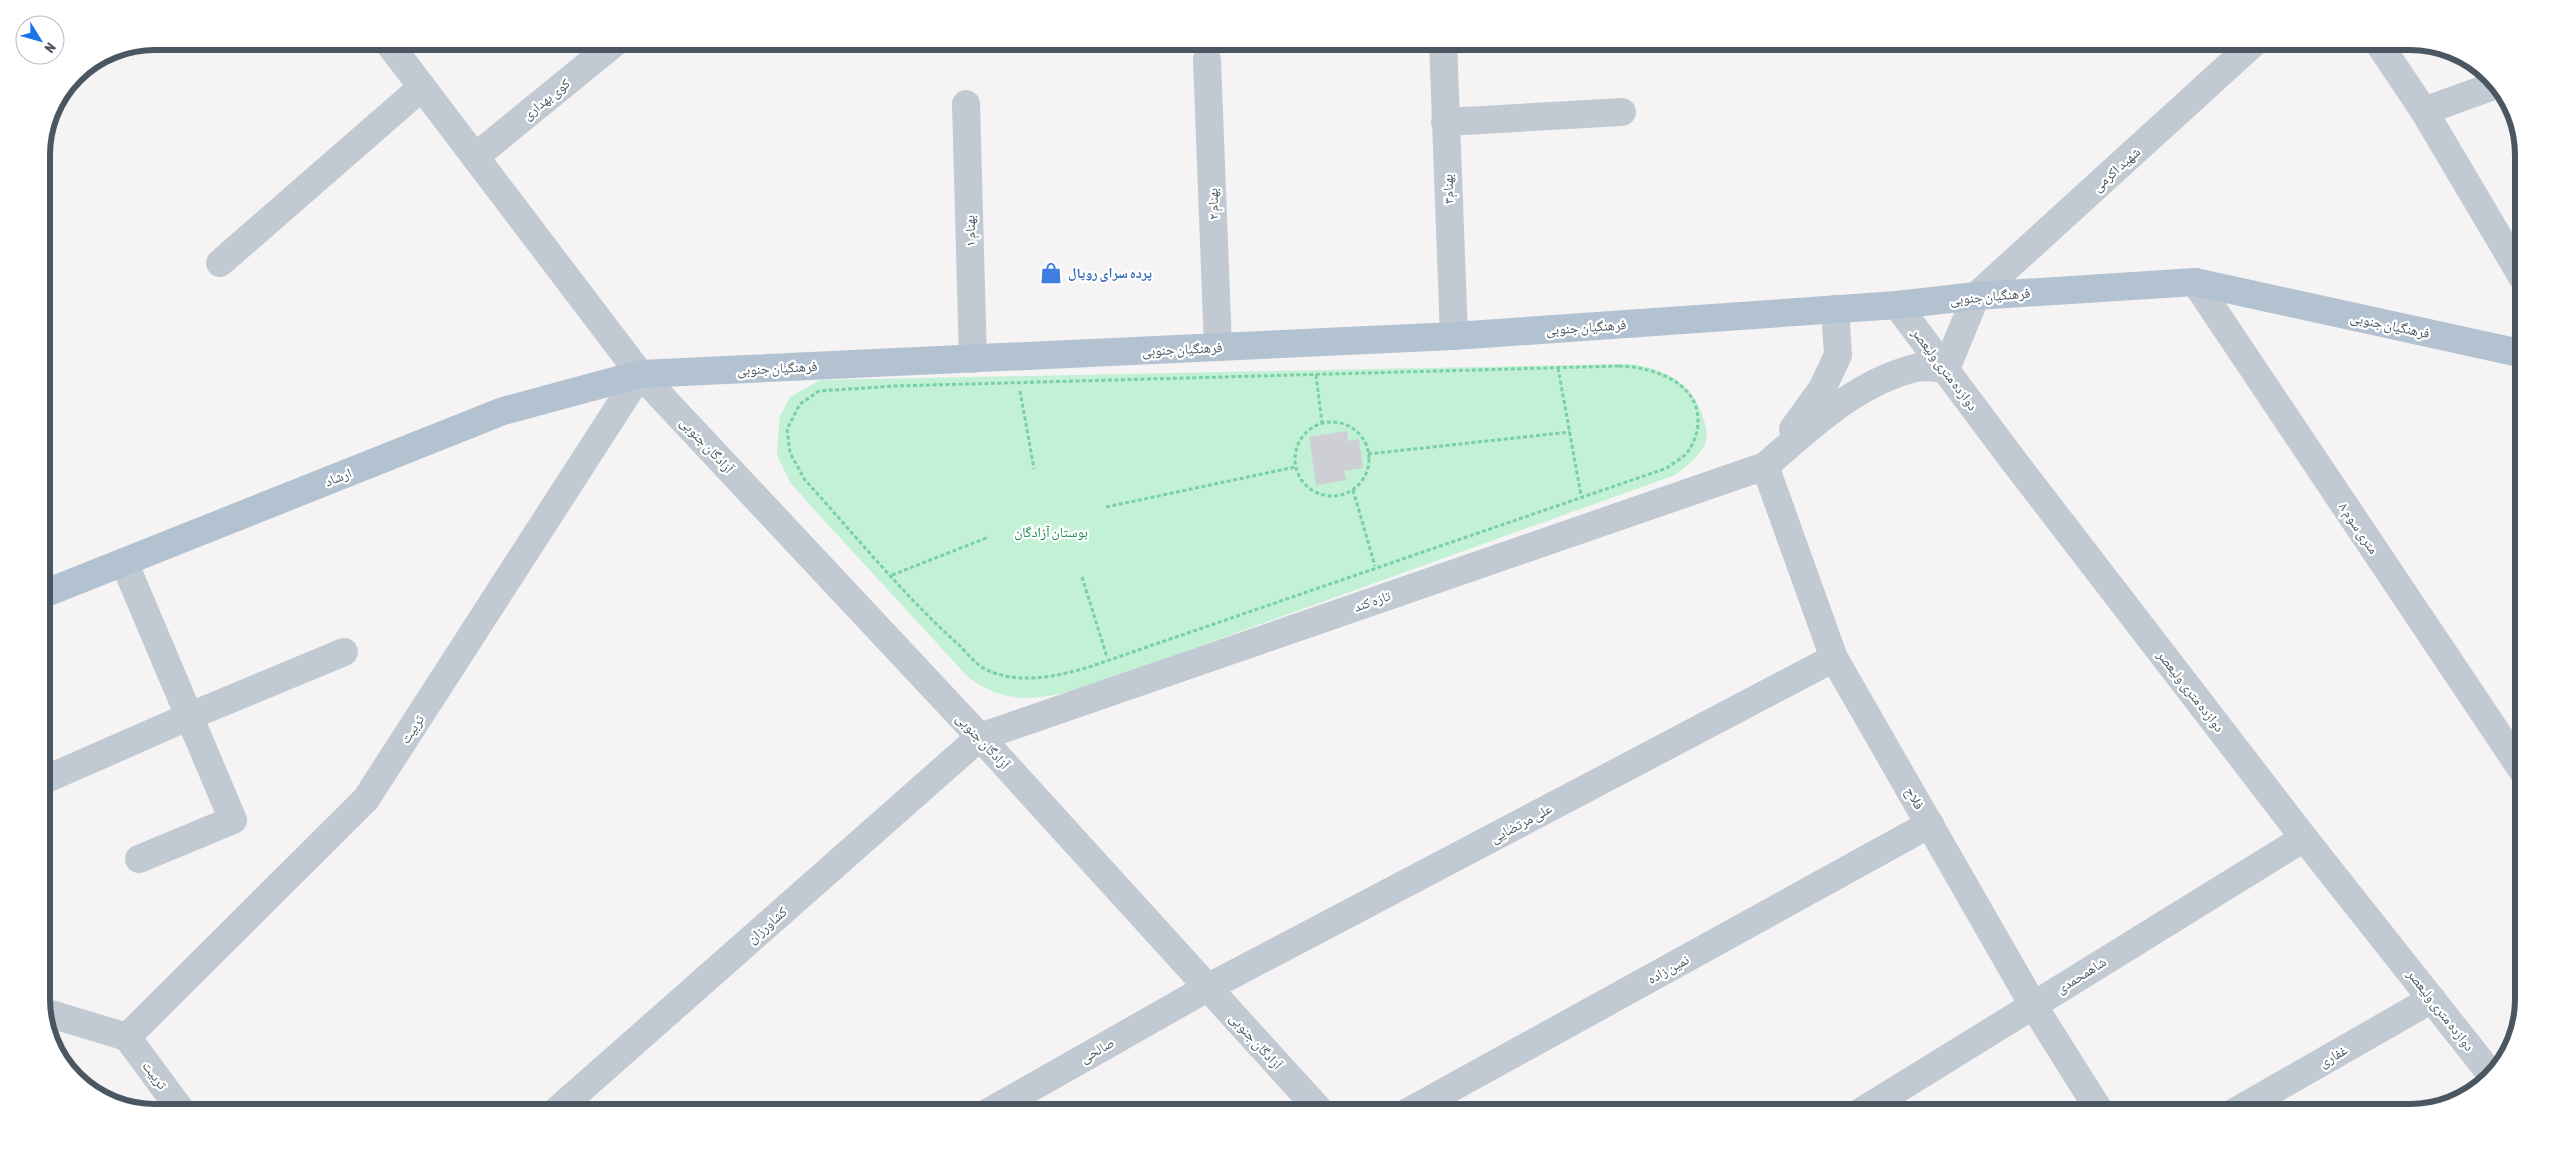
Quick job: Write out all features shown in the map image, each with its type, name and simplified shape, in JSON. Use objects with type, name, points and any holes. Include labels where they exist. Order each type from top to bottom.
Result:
[{"type":"main road","name":"فرهنگیان جنوبی","points":[[640,374],[1454,336],[1897,305],[1976,296],[2195,282],[2515,352]]},
{"type":"main road","name":"ارشاد","points":[[50,592],[503,411],[640,374]]},
{"type":"street","name":"آزادگان جنوبی","points":[[394,50],[640,374],[980,737],[1314,1104]]},
{"type":"street","name":"کوی بهداری","points":[[476,156],[606,50]]},
{"type":"street","name":"بهنام۳","points":[[1443,50],[1454,336]]},
{"type":"street","name":"شهید اکرمی","points":[[1976,296],[2246,50]]},
{"type":"street","points":[[2383,50],[2424,111],[2515,265]]},
{"type":"street","name":"بهنام ۲","points":[[1207,60],[1218,347]]},
{"type":"street","points":[[220,263],[422,87]]},
{"type":"street","points":[[2424,111],[2490,87]]},
{"type":"street","name":"بهنام ۱","points":[[966,104],[973,359]]},
{"type":"street","points":[[1446,122],[1622,112]]},
{"type":"street","name":"۸ متری سوم","points":[[2195,282],[2515,760]]},
{"type":"street","points":[[1765,466],[1843,401],[1878,381],[1917,368],[1946,368],[1976,296]]},
{"type":"street","name":"دوازده متری ولیعصر","points":[[1897,305],[2013,460],[2304,838],[2488,1069]]},
{"type":"street","points":[[1765,466],[1822,389],[1838,355],[1835,309]]},
{"type":"street","name":"تربیت","points":[[176,1104],[127,1038],[366,799],[640,374]]},
{"type":"street","name":"فلاح","points":[[1765,466],[1834,658],[2033,1005],[2095,1104]]},
{"type":"street","name":"تازه کند","points":[[980,737],[1765,466]]},
{"type":"street","points":[[124,562],[234,820],[139,859]]},
{"type":"street","points":[[50,777],[190,716],[344,652]]},
{"type":"street","name":"علی مرتضایی","points":[[1207,988],[1834,658]]},
{"type":"street","name":"کشاورزان","points":[[564,1104],[980,737]]},
{"type":"street","name":"نمین زاده","points":[[1422,1104],[1930,824]]},
{"type":"street","name":"شاهمحمدی","points":[[1874,1104],[2304,838]]},
{"type":"street","name":"صالحی","points":[[1003,1104],[1207,988]]},
{"type":"street","name":"غفاری","points":[[2249,1104],[2432,999]]},
{"type":"street","points":[[51,1014],[127,1038]]},
{"type":"path","points":[[1619,366],[1649,370],[1677,382],[1688,393],[1698,418],[1698,429],[1693,443],[1685,454],[1667,468],[1108,660],[1061,675],[1035,678],[1010,678],[986,670],[943,631],[805,480],[790,453],[788,428],[800,404],[819,391],[895,386],[1316,374],[1619,366]]},
{"type":"path","points":[[1558,368],[1582,498]]},
{"type":"path","points":[[1316,374],[1322,423]]},
{"type":"path","points":[[1018,383],[1034,469]]},
{"type":"path","points":[[1338,422],[1350,426],[1359,434],[1366,445],[1368,454],[1367,470],[1362,481],[1353,490],[1342,495],[1330,497],[1318,494],[1307,488],[1299,478],[1295,468],[1294,456],[1304,434],[1322,423],[1338,422]]},
{"type":"path","points":[[1368,454],[1570,432]]},
{"type":"path","points":[[1106,507],[1295,468]]},
{"type":"path","points":[[1353,490],[1375,568]]},
{"type":"path","points":[[892,575],[989,537]]},
{"type":"path","points":[[1082,577],[1108,660]]},
{"type":"green space","name":"بوستان آزادگان","points":[[1630,364],[1653,369],[1674,378],[1691,393],[1702,414],[1707,434],[1704,446],[1693,460],[1675,475],[1080,689],[1050,696],[1022,698],[1008,696],[982,686],[968,677],[790,482],[777,455],[780,416],[790,397],[820,380]]},
{"type":"building","points":[[1347,431],[1348,441],[1359,439],[1363,468],[1344,471],[1346,480],[1316,485],[1309,437]]},
{"type":"place","name":"پرده سرای رویال","points":[[1051,273]]}]
